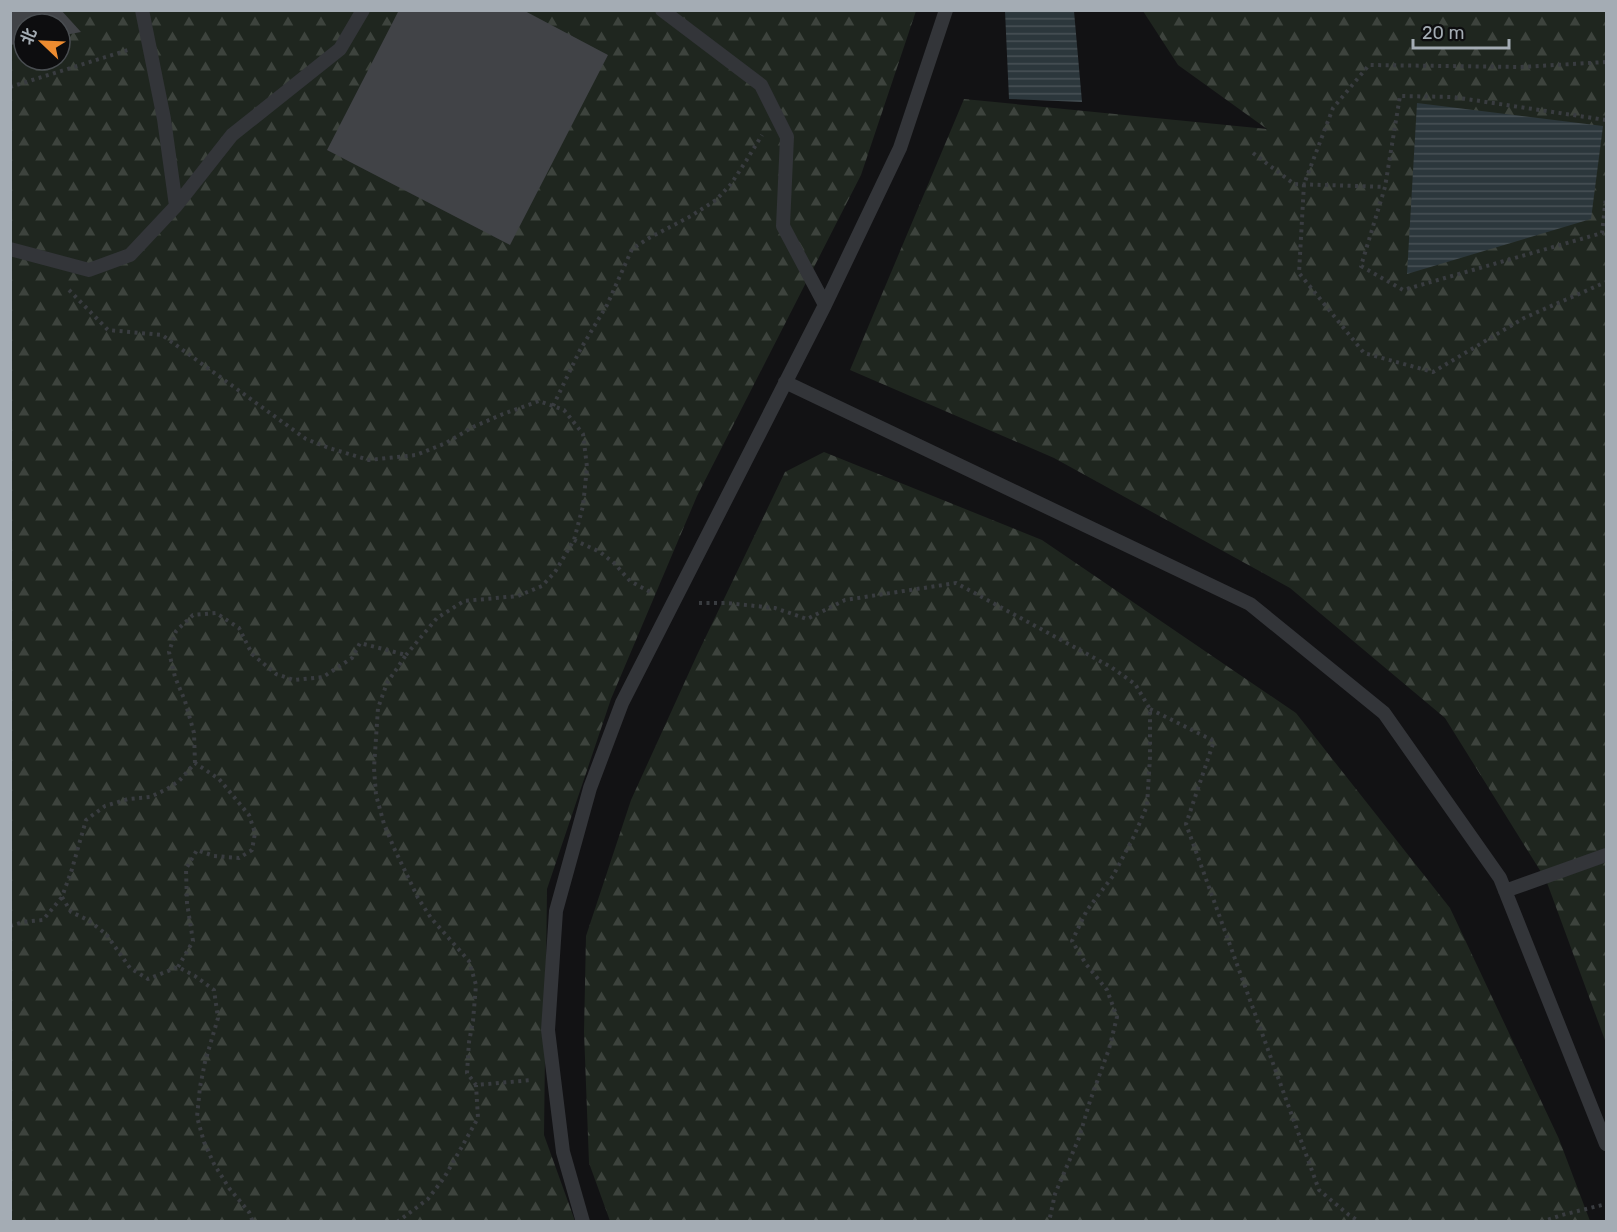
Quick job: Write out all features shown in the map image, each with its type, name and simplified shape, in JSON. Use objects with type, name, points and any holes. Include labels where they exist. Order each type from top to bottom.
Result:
[{"type":"lane","points":[[142,10],[164,119],[176,206]]},
{"type":"lane","points":[[10,249],[89,270],[130,255],[176,206],[232,135],[340,49],[363,10]]},
{"type":"lane","points":[[662,10],[761,85],[787,137],[783,226],[825,305]]},
{"type":"lane","points":[[583,1221],[563,1152],[548,1030],[556,911],[590,788],[622,703],[825,305],[900,148],[946,10]]},
{"type":"lane","points":[[785,382],[1250,604],[1384,713],[1500,878],[1606,1144]]},
{"type":"lane","points":[[1505,891],[1606,855]]},
{"type":"path","points":[[10,87],[148,43]]},
{"type":"path","points":[[1606,62],[1521,67],[1369,65],[1333,108],[1304,184],[1299,273],[1364,353],[1433,372],[1524,318],[1606,282]]},
{"type":"path","points":[[1606,120],[1453,97],[1400,96],[1385,187],[1361,266],[1403,290],[1602,233],[1606,197]]},
{"type":"path","points":[[553,406],[580,350],[607,304],[632,249],[716,200],[731,184],[762,134],[771,105]]},
{"type":"path","points":[[1253,153],[1294,184],[1385,187]]},
{"type":"path","points":[[67,288],[108,330],[162,335],[306,439],[369,460],[416,455],[446,443],[473,427],[539,401],[564,410],[582,434],[587,467],[583,507],[574,540],[555,572],[542,586],[518,596],[464,602],[437,618],[406,655],[387,683],[378,708],[374,768],[376,795],[384,824],[404,872],[418,898],[431,918],[469,961],[476,985],[467,1073],[476,1085],[478,1118],[444,1178],[428,1199],[397,1221]]},
{"type":"path","points":[[574,540],[600,552],[614,562],[630,581],[672,603],[726,603],[775,608],[807,619],[846,600],[956,583],[1111,667],[1135,684],[1149,709],[1150,758],[1147,806],[1113,876],[1087,910],[1072,941],[1086,964],[1107,990],[1117,1017],[1109,1049],[1078,1138],[1054,1194],[1049,1221]]},
{"type":"path","points":[[10,926],[23,921],[43,920],[62,897],[86,820],[105,806],[128,799],[150,797],[167,789],[179,781],[195,763],[194,733],[169,652],[176,631],[193,615],[216,613],[239,628],[252,654],[276,674],[294,680],[323,677],[352,658],[360,643],[406,655]]},
{"type":"path","points":[[1149,709],[1214,741],[1186,824],[1319,1190],[1349,1215],[1360,1221]]},
{"type":"path","points":[[62,897],[71,912],[88,920],[106,934],[130,968],[148,978],[178,967],[194,941],[187,903],[186,869],[197,850],[214,856],[239,858],[252,850],[255,833],[249,815],[236,798],[219,779],[195,763]]},
{"type":"path","points":[[178,967],[214,990],[218,1018],[205,1062],[197,1118],[214,1164],[253,1221]]},
{"type":"path","points":[[476,1085],[553,1078]]},
{"type":"path","points":[[1541,1221],[1606,1204]]},
{"type":"green space","points":[[10,11],[916,11],[861,175],[697,496],[611,699],[547,889],[544,1135],[575,1221],[11,1221]]},
{"type":"green space","points":[[1143,11],[1606,11],[1606,1043],[1546,880],[1445,718],[1290,588],[1054,458],[850,370],[964,99],[1267,129],[1178,65]]},
{"type":"green space","points":[[824,452],[1042,540],[1296,713],[1450,908],[1559,1139],[1590,1221],[610,1221],[589,1163],[584,1032],[586,936],[631,800],[697,655],[785,472]]},
{"type":"shaded area","points":[[1005,11],[1074,11],[1082,102],[1009,99]]},
{"type":"shaded area","points":[[1417,103],[1603,126],[1591,219],[1407,274]]},
{"type":"building","points":[[10,10],[61,10],[63,12],[12,12],[12,45],[10,45]]},
{"type":"building","points":[[399,10],[523,10],[608,55],[510,245],[327,150]]},
{"type":"building","points":[[72,22],[81,32],[72,34]]}]
